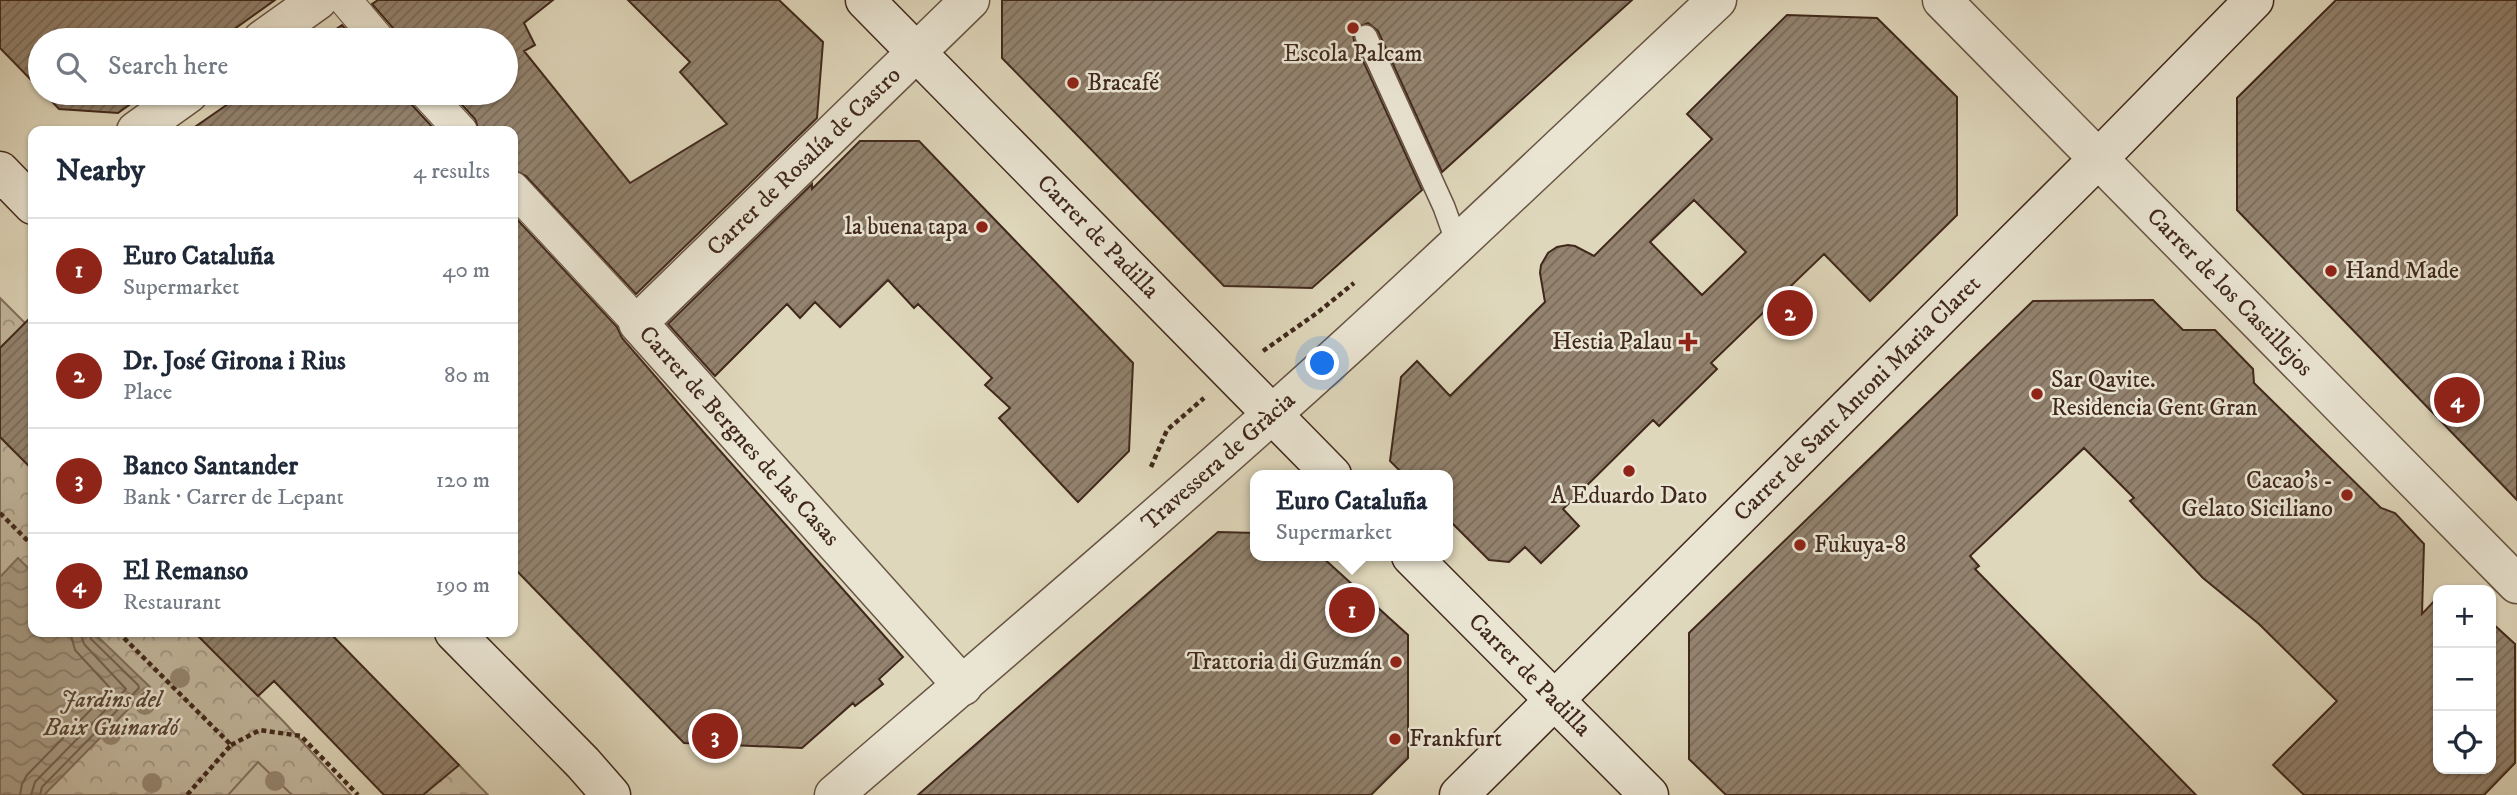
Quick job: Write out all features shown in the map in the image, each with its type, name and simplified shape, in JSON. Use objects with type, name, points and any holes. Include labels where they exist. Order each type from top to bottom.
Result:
[{"type":"street","points":[[279,28],[318,0]]},
{"type":"street","points":[[345,0],[369,28]]},
{"type":"street","name":"Carrer de Padilla","points":[[865,0],[1327,470]]},
{"type":"street","name":"Carrer de Rosalía de Castro","points":[[638,323],[970,0]]},
{"type":"street","name":"Travessera de Gràcia","points":[[834,795],[1183,494],[1350,344],[1717,0]]},
{"type":"street","name":"Carrer de los Castillejos","points":[[1942,0],[2517,584]]},
{"type":"street","name":"Carrer de Sant Antoni Maria Claret","points":[[1459,795],[2098,159],[2254,0]]},
{"type":"street","points":[[143,126],[172,105]]},
{"type":"street","points":[[437,105],[456,126]]},
{"type":"street","points":[[0,171],[28,200]]},
{"type":"street","name":"Carrer de Bergnes de las Casas","points":[[518,193],[638,323],[963,686]]},
{"type":"street","name":"Carrer de Padilla","points":[[1416,561],[1649,795]]},
{"type":"street","points":[[459,637],[611,795]]},
{"type":"lane","points":[[1366,36],[1444,208],[1457,243]]},
{"type":"path","points":[[0,513],[28,541]]},
{"type":"path","points":[[123,637],[231,745]]},
{"type":"path","points":[[187,795],[231,745],[260,730],[301,736],[358,795]]},
{"type":"green space","points":[[0,298],[26,324],[0,348]]},
{"type":"green space","name":"Jardins del Baix Guinardó","points":[[0,437],[28,465],[28,637],[200,637],[351,795],[0,795]]},
{"type":"green space","points":[[258,762],[292,795],[228,795]]},
{"type":"green space","points":[[459,765],[488,795],[420,795]]},
{"type":"water","points":[[18,558],[28,568],[28,637],[98,637],[150,687],[44,795],[0,795],[0,577]]},
{"type":"building","points":[[0,0],[275,0],[236,28],[28,28],[28,77],[0,48]]},
{"type":"building","points":[[378,0],[553,0],[524,23],[535,45],[524,51],[630,183],[727,124],[680,72],[690,62],[628,0],[779,0],[823,42],[817,118],[636,294],[526,176],[518,172],[518,126],[477,126],[475,119],[462,105],[518,105],[518,28],[393,28],[372,4]]},
{"type":"building","points":[[1002,0],[1632,0],[1442,172],[1378,31],[1368,23],[1356,28],[1354,41],[1422,190],[1312,288],[1224,286],[1002,58]]},
{"type":"building","points":[[2336,0],[2517,0],[2517,500],[2237,210],[2237,98]]},
{"type":"building","points":[[1787,15],[1877,18],[1957,97],[1957,215],[1870,301],[1824,254],[1711,363],[1717,369],[1659,426],[1653,420],[1563,509],[1579,526],[1541,563],[1525,547],[1509,562],[1489,560],[1453,524],[1453,470],[1399,470],[1390,461],[1401,377],[1417,361],[1450,396],[1545,302],[1540,273],[1548,253],[1557,247],[1568,245],[1594,256],[1712,139],[1687,114]],"holes":[[[1694,200],[1746,252],[1702,295],[1650,242]]]},
{"type":"building","points":[[55,105],[129,105],[118,113],[59,109]]},
{"type":"building","points":[[227,105],[412,105],[431,126],[196,126]]},
{"type":"building","points":[[860,141],[919,141],[1133,363],[1129,451],[1078,502],[999,418],[1010,408],[985,385],[992,378],[918,304],[914,308],[888,280],[840,327],[815,302],[800,318],[787,304],[715,376],[668,324]]},
{"type":"building","points":[[518,220],[617,327],[622,338],[706,435],[903,657],[879,679],[883,684],[855,706],[853,703],[802,748],[684,743],[518,572]]},
{"type":"building","points":[[2153,300],[2183,330],[2215,330],[2253,369],[2254,383],[2381,508],[2395,513],[2424,544],[2422,614],[2433,602],[2433,774],[2496,774],[2496,627],[2515,644],[2515,763],[2484,795],[2304,795],[2273,765],[2337,701],[2259,624],[2203,578],[2130,501],[2134,498],[2084,448],[1970,556],[1979,566],[1975,569],[2196,795],[1726,795],[1689,759],[1689,633],[2033,301]]},
{"type":"building","points":[[28,320],[28,465],[0,437],[0,348]]},
{"type":"building","points":[[1218,532],[1250,533],[1250,561],[1327,561],[1408,635],[1408,758],[1371,795],[918,795]]},
{"type":"building","points":[[199,637],[334,637],[459,765],[423,795],[384,795],[274,681],[258,696]]},
{"type":"place","name":"Escola Palcam","points":[[1353,28]]},
{"type":"place","name":"Bracafé","points":[[1073,83]]},
{"type":"place","name":"la buena tapa","points":[[982,227]]},
{"type":"place","name":"Hand Made","points":[[2331,271]]},
{"type":"place","name":"Dr. José Girona i Rius","points":[[1790,313]]},
{"type":"place","name":"Hestia Palau","points":[[1688,342]]},
{"type":"place","name":"Sar Qavite. Residencia Gent Gran","points":[[2037,394]]},
{"type":"place","name":"El Remanso","points":[[2457,400]]},
{"type":"place","name":"A Eduardo Dato","points":[[1629,471]]},
{"type":"place","name":"Cacao's - Gelato Siciliano","points":[[2347,495]]},
{"type":"place","name":"Fukuya-8","points":[[1800,545]]},
{"type":"place","name":"Euro Cataluña","points":[[1352,610]]},
{"type":"place","name":"Trattoria di Guzmán","points":[[1396,662]]},
{"type":"place","name":"Banco Santander","points":[[715,736]]},
{"type":"place","name":"Frankfurt","points":[[1395,739]]}]
